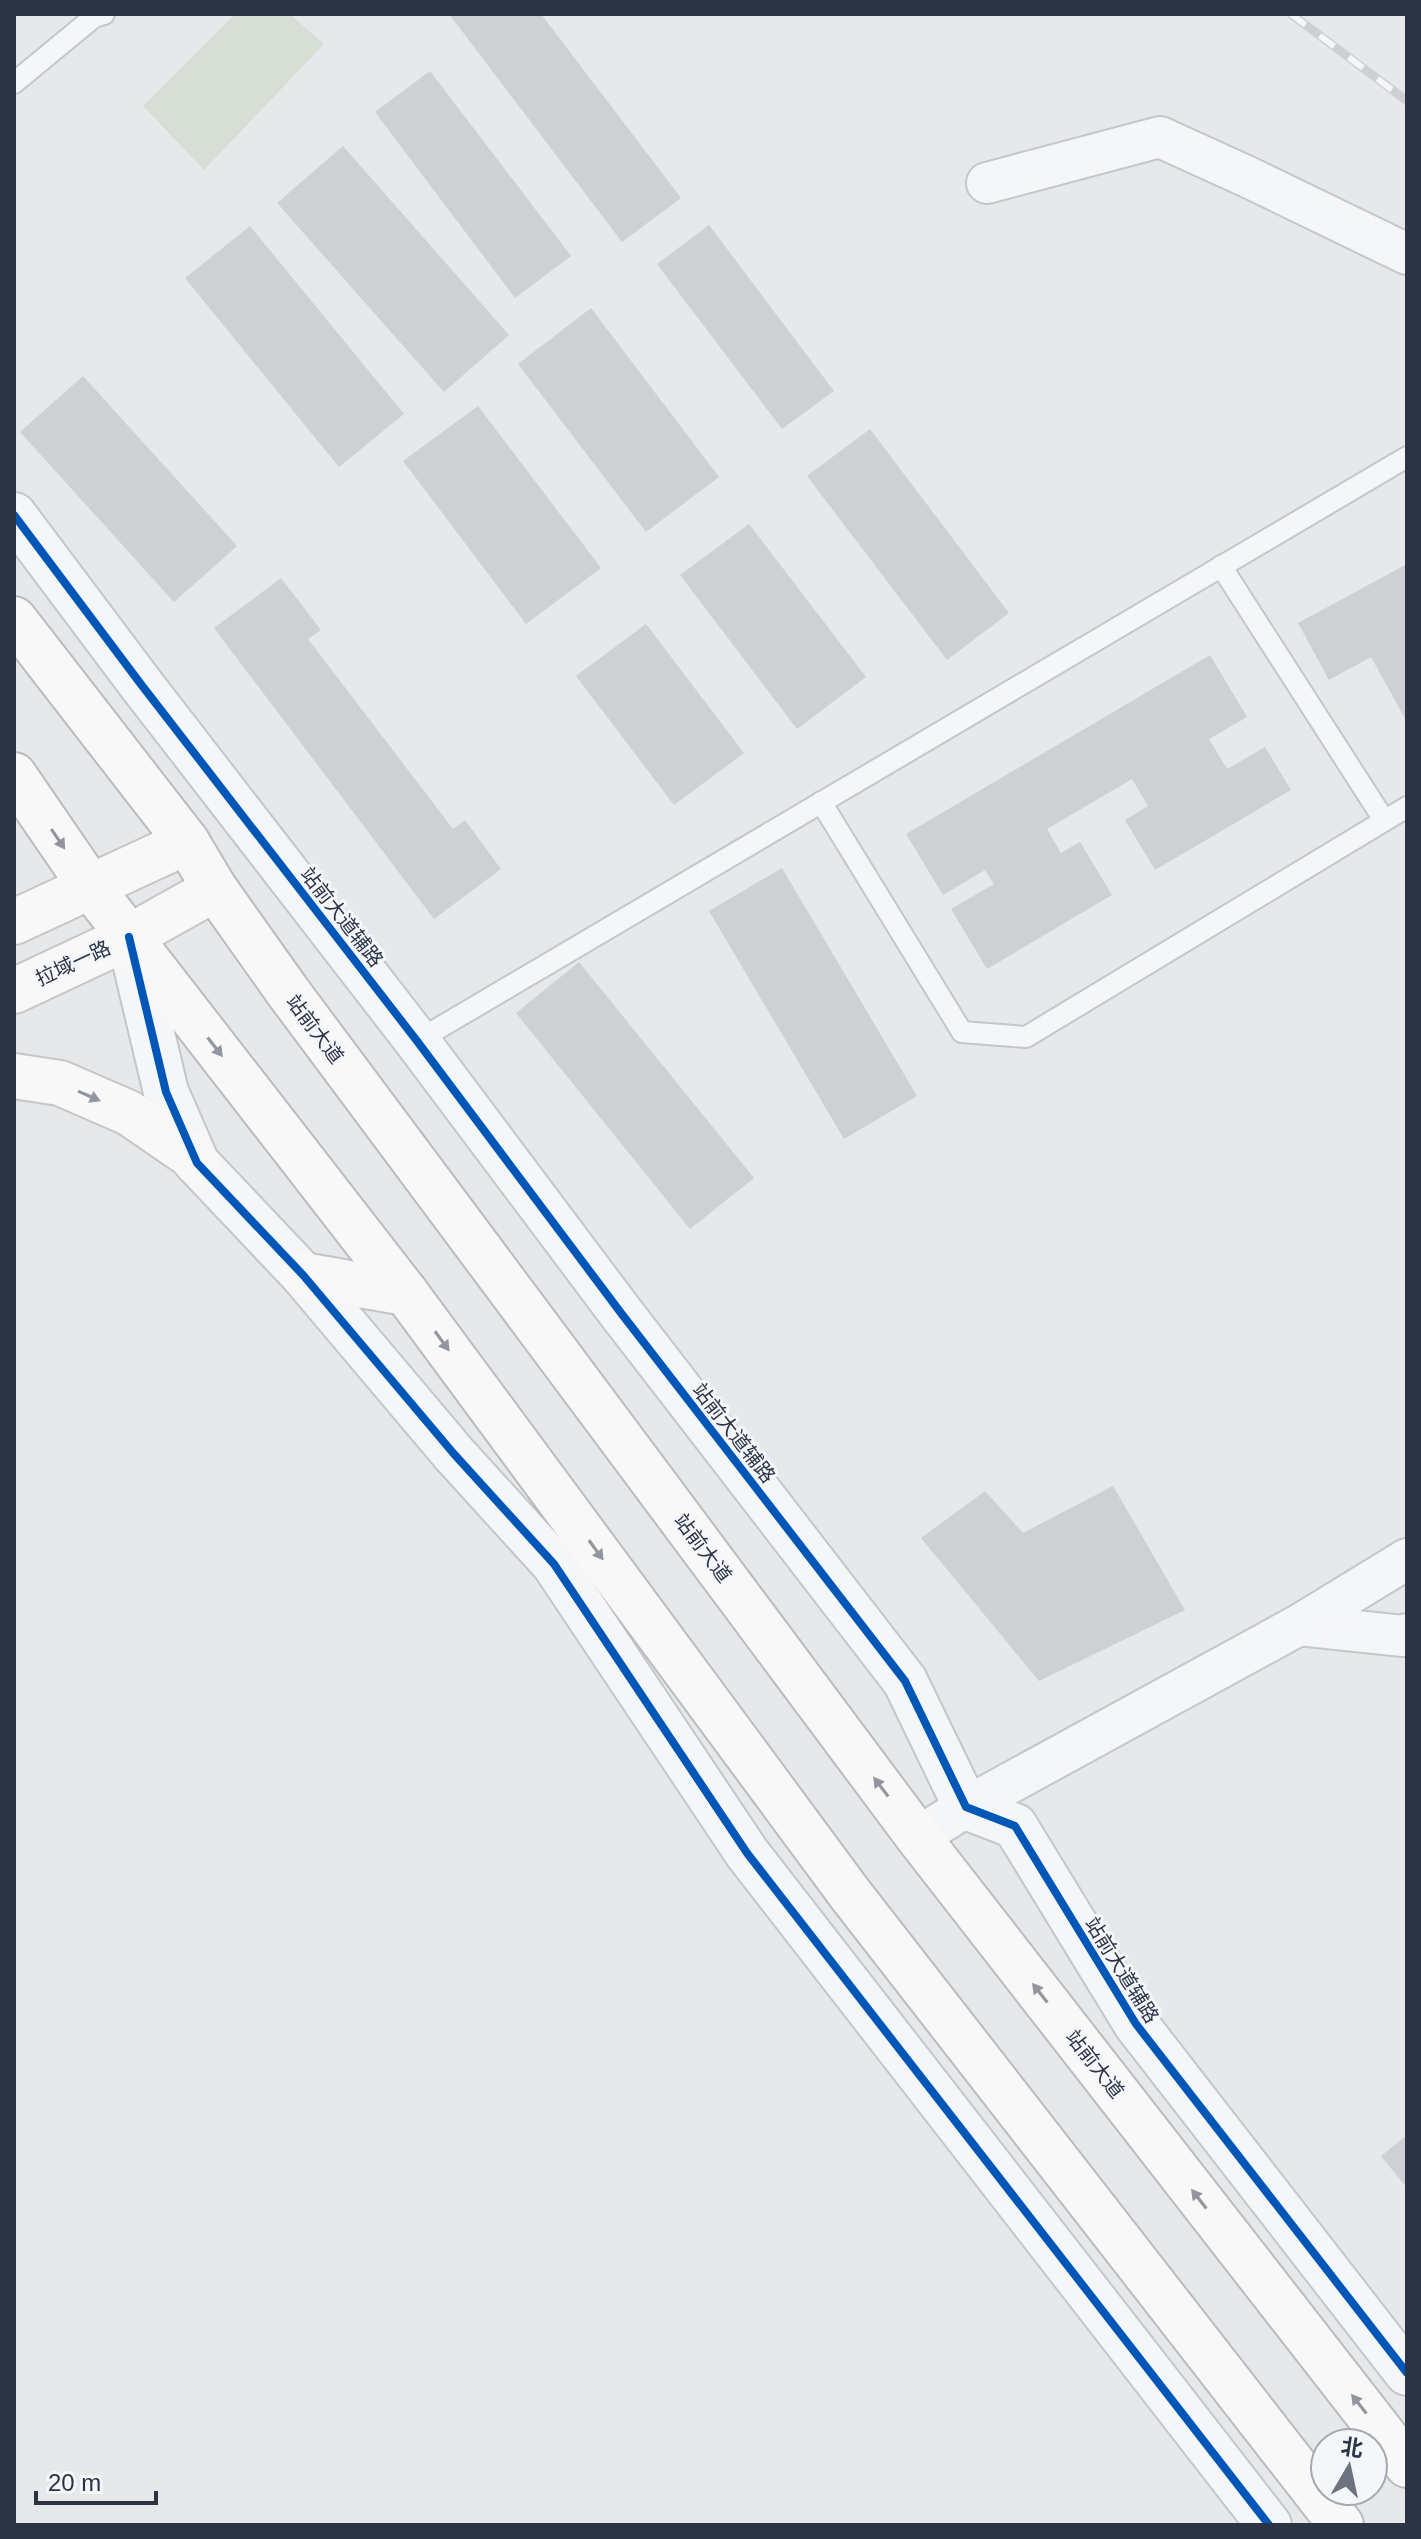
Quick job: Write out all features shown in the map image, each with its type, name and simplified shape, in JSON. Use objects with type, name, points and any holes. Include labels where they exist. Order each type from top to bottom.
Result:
[{"type":"main road","name":"站前大道","points":[[14,619],[187,842],[215,889],[288,992],[918,1837],[1407,2465]]},
{"type":"main road","points":[[14,775],[90,886],[406,1293],[850,1894],[1341,2525]]},
{"type":"main road","points":[[14,922],[187,842]]},
{"type":"main road","name":"拉域一路","points":[[14,991],[129,937],[215,889]]},
{"type":"main road","points":[[14,1076],[60,1083],[129,1113],[197,1163]]},
{"type":"main road","points":[[303,1275],[406,1293]]},
{"type":"street","points":[[987,183],[1160,137],[1407,254]]},
{"type":"street","name":"站前大道辅路","points":[[14,515],[905,1681],[966,1807],[1015,1826],[1136,2024],[1407,2373]]},
{"type":"street","points":[[129,937],[166,1092],[197,1163],[303,1275],[454,1454],[554,1564],[747,1853],[1269,2525]]},
{"type":"street","points":[[918,1837],[966,1807],[1299,1625],[1407,1559]]},
{"type":"street","points":[[1299,1625],[1407,1634]]},
{"type":"lane","points":[[14,83],[94,17],[104,14]]},
{"type":"lane","points":[[417,1041],[1407,457]]},
{"type":"lane","points":[[1221,566],[1384,820]]},
{"type":"lane","points":[[821,802],[962,1032],[1026,1037],[1407,807]]},
{"type":"shaded area","points":[[235,14],[290,14],[324,44],[204,170],[143,106]]},
{"type":"building","points":[[449,14],[541,14],[681,198],[622,242]]},
{"type":"building","points":[[430,71],[571,256],[515,298],[375,112]]},
{"type":"building","points":[[343,146],[509,335],[444,392],[277,203]]},
{"type":"building","points":[[709,225],[834,391],[782,429],[657,264]]},
{"type":"building","points":[[250,226],[404,414],[339,467],[185,278]]},
{"type":"building","points":[[591,308],[719,477],[646,532],[518,364]]},
{"type":"building","points":[[83,376],[237,546],[174,602],[20,432]]},
{"type":"building","points":[[478,406],[601,568],[526,624],[403,461]]},
{"type":"building","points":[[870,429],[1009,613],[947,660],[807,476]]},
{"type":"building","points":[[749,524],[866,677],[797,729],[680,575]]},
{"type":"building","points":[[1407,564],[1407,722],[1371,657],[1329,680],[1298,623]]},
{"type":"building","points":[[281,578],[321,630],[308,639],[453,829],[465,820],[501,869],[434,919],[214,628]]},
{"type":"building","points":[[646,624],[744,753],[674,805],[576,676]]},
{"type":"building","points":[[1210,655],[1247,717],[1209,739],[1227,769],[1265,747],[1291,790],[1155,870],[1125,820],[1148,806],[1132,779],[1047,829],[1061,853],[1080,842],[1112,895],[987,969],[951,909],[994,884],[985,870],[943,895],[906,834]]},
{"type":"building","points":[[782,868],[917,1096],[844,1139],[709,911]]},
{"type":"building","points":[[579,962],[754,1178],[690,1229],[516,1013]]},
{"type":"building","points":[[1113,1486],[1185,1610],[1039,1681],[921,1538],[985,1491],[1023,1533]]},
{"type":"building","points":[[1407,2135],[1407,2188],[1381,2156]]},
{"type":"railway","points":[[1291,14],[1407,101]]},
{"type":"cycle path","points":[[14,515],[905,1681],[966,1807],[1015,1826],[1136,2024],[1407,2373]]},
{"type":"cycle path","points":[[129,937],[166,1092],[197,1163],[303,1275],[454,1454],[554,1564],[747,1853],[1269,2525]]}]
